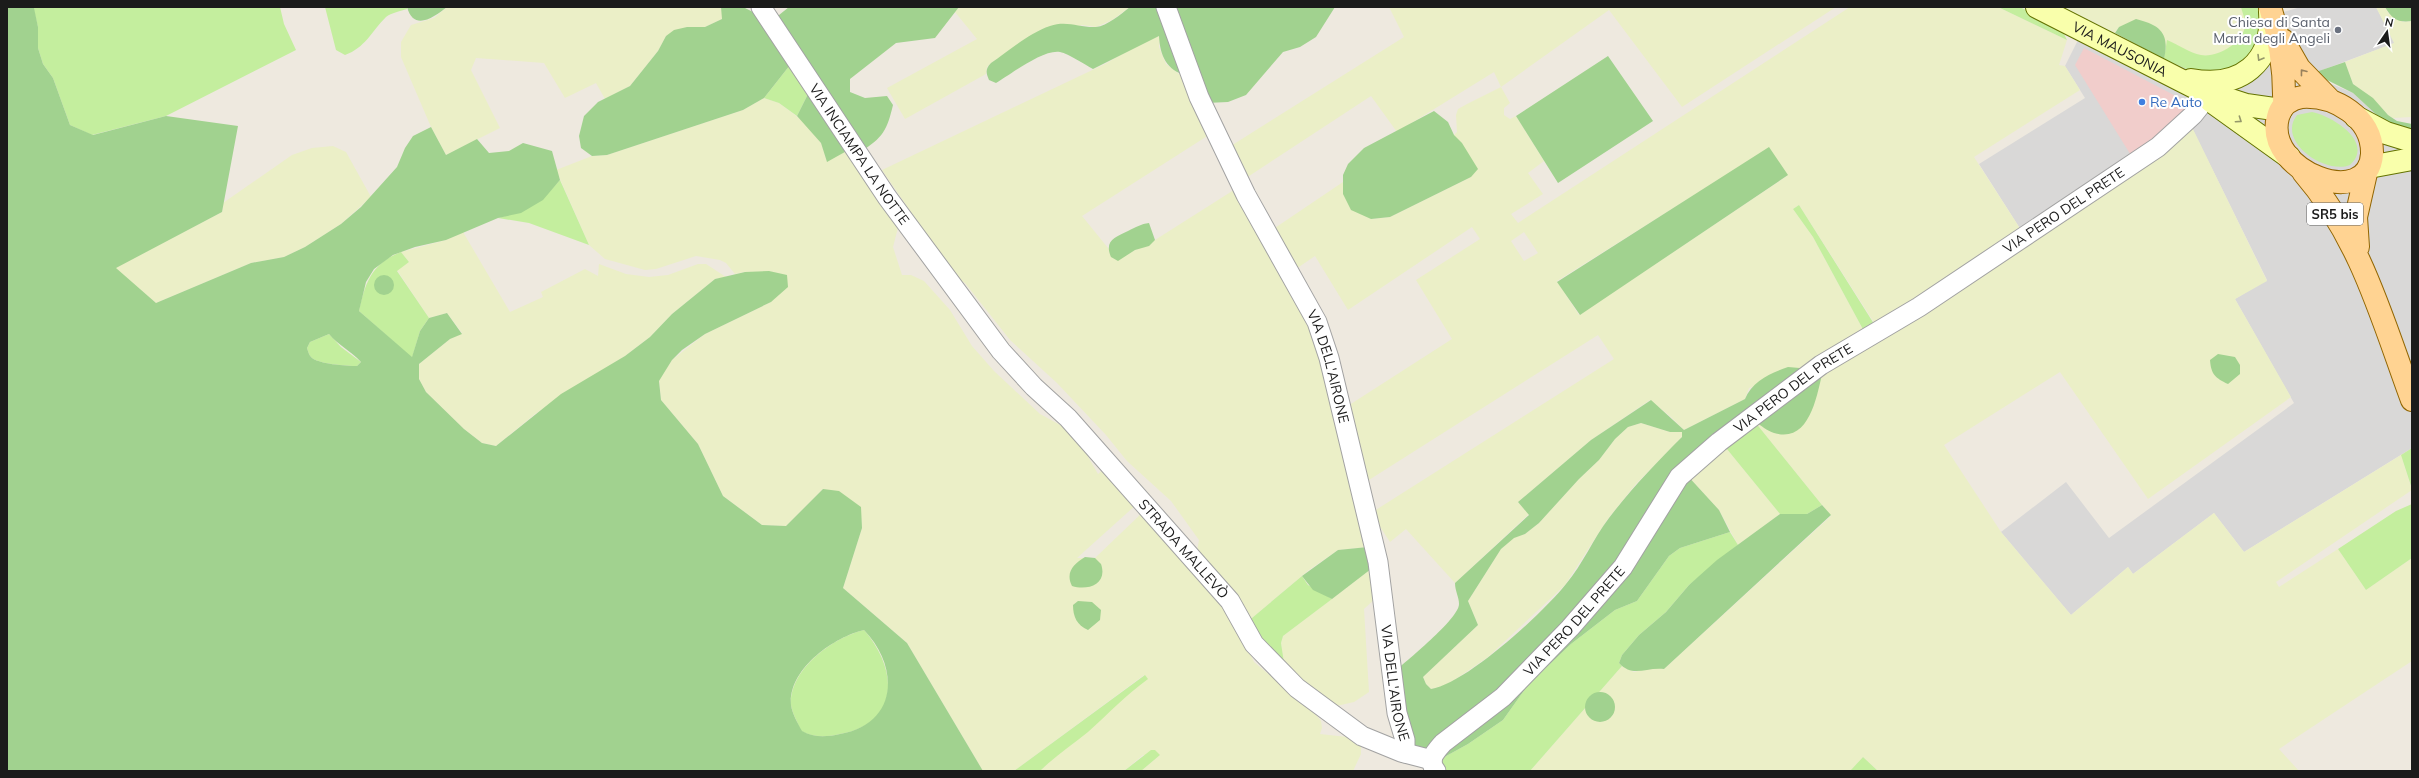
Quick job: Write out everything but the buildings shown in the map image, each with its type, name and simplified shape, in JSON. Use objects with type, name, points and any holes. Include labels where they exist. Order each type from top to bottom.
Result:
[{"type":"main road","name":"VIA MAUSONIA","points":[[2037,7],[2208,96],[2295,163]]},
{"type":"main road","points":[[2173,77],[2202,82],[2230,80],[2248,71],[2260,58],[2270,30],[2270,7]]},
{"type":"main road","points":[[2270,7],[2277,29],[2283,70],[2282,108],[2277,120],[2277,132],[2281,145],[2295,163],[2314,176],[2340,182],[2354,180],[2367,170],[2412,159]]},
{"type":"main road","points":[[2277,29],[2299,68],[2330,100],[2344,107],[2356,117],[2386,133],[2412,141]]},
{"type":"main road","name":"VIA MAUSONIA","points":[[2208,96],[2246,105],[2282,108]]},
{"type":"main road","points":[[2282,108],[2292,99],[2302,97],[2330,100]]},
{"type":"main road","points":[[2356,117],[2370,140],[2372,155],[2367,170]]},
{"type":"main road","name":"SR5 bis","points":[[2295,163],[2340,221],[2362,264]]},
{"type":"main road","name":"SR5 bis","points":[[2367,170],[2359,198],[2356,226],[2357,243],[2362,264],[2412,400]]},
{"type":"street","name":"VIA INCIAMPA LA NOTTE","points":[[761,7],[887,196],[961,298]]},
{"type":"street","name":"VIA DELL'AIRONE","points":[[1166,7],[1199,97],[1246,195],[1317,322],[1329,358],[1378,562],[1397,712],[1405,740],[1405,753]]},
{"type":"street","name":"VIA PERO DEL PRETE","points":[[1434,765],[1435,752],[1443,743],[1502,697],[1570,628],[1623,567],[1679,477],[1719,442],[1821,365],[1919,307],[2158,147],[2193,114],[2218,85],[2230,80]]},
{"type":"street","name":"STRADA MALLEVÒ","points":[[961,298],[1001,351],[1034,387],[1068,418],[1230,601],[1254,644],[1297,688],[1362,736],[1434,765]]},
{"type":"shaded area","points":[[2301,7],[2376,7],[2395,43],[2314,73],[2327,82],[2353,93],[2380,118],[2412,134],[2412,448],[2244,552],[2214,513],[2133,574],[2128,567],[2071,615],[2001,532],[2066,482],[2109,538],[2294,403],[2235,299],[2267,280],[2190,124],[2021,230],[1979,164],[2085,98],[2065,66],[2088,20],[2171,62],[2262,18]]},
{"type":"shaded area","name":"Re Auto","points":[[2084,48],[2191,104],[2171,126],[2132,157],[2075,65]]},
{"type":"green space","points":[[7,7],[34,8],[38,27],[38,48],[43,64],[53,78],[70,125],[93,135],[166,116],[238,126],[222,212],[116,268],[156,303],[251,263],[284,257],[305,247],[341,224],[361,207],[397,167],[405,148],[413,136],[431,127],[446,155],[477,139],[489,153],[509,151],[523,143],[552,151],[560,180],[543,200],[521,213],[498,218],[446,240],[415,247],[393,255],[374,269],[366,282],[359,311],[412,357],[420,331],[429,318],[447,313],[462,334],[450,339],[419,364],[419,379],[426,392],[464,429],[482,443],[496,446],[561,394],[625,356],[650,337],[672,314],[715,279],[745,272],[769,271],[787,275],[788,287],[771,302],[705,334],[682,350],[672,360],[659,381],[661,400],[698,444],[723,496],[762,525],[786,526],[823,489],[839,491],[861,507],[862,528],[843,588],[907,643],[983,771],[7,771]],"holes":[[[329,334],[336,341],[361,362],[357,366],[340,365],[326,363],[311,357],[307,348],[310,342]],[[864,630],[876,645],[884,660],[888,677],[887,692],[883,706],[873,719],[859,728],[840,734],[816,736],[802,731],[791,705],[792,692],[797,679],[805,667],[827,647],[852,634]]]},
{"type":"green space","points":[[33,7],[280,7],[284,24],[296,50],[166,116],[92,135],[70,125],[53,78],[43,64],[38,48],[38,27]]},
{"type":"green space","points":[[325,7],[407,7],[407,9],[393,13],[386,17],[363,44],[345,55],[336,50]]},
{"type":"green space","points":[[407,7],[447,7],[430,18],[419,21],[410,15]]},
{"type":"green space","points":[[447,7],[721,7],[723,13],[722,19],[705,27],[687,27],[666,36],[658,51],[630,86],[605,99],[596,83],[565,98],[544,63],[476,58],[471,70],[500,128],[446,155],[431,127],[401,57],[401,42],[411,25],[434,18]]},
{"type":"green space","points":[[721,7],[743,7],[765,18],[794,60],[764,98],[743,110],[607,155],[592,156],[581,148],[579,136],[584,116],[598,102],[630,86],[658,51],[666,36],[674,30],[687,27],[705,27],[722,19]]},
{"type":"green space","points":[[789,7],[959,7],[935,38],[896,43],[850,79],[850,92],[865,98],[887,96],[893,105],[889,121],[883,133],[879,138],[860,152],[774,19]]},
{"type":"green space","points":[[959,7],[1130,7],[1112,20],[1096,27],[1082,25],[1025,41],[991,63],[987,67],[986,74],[905,119],[887,88],[977,39],[955,12]]},
{"type":"green space","points":[[1130,7],[1163,7],[1187,76],[1169,66],[1161,49],[1159,36],[1093,69],[1068,55],[1060,52],[1053,52],[1036,58],[996,83],[989,80],[987,71],[991,63],[1034,33],[1056,24],[1090,27],[1100,26],[1114,19]]},
{"type":"green space","points":[[1170,7],[1335,7],[1316,37],[1300,47],[1283,52],[1246,95],[1228,102],[1206,103]]},
{"type":"green space","points":[[1389,7],[1836,7],[1682,107],[1609,10],[1501,87],[1494,72],[1397,132],[1371,96],[1240,182],[1226,149],[1404,37]]},
{"type":"green space","points":[[1850,7],[1998,7],[2067,40],[2059,65],[2065,66],[2080,90],[1974,157],[2021,230],[1875,324],[1799,205],[1793,209],[1813,237],[1865,333],[1809,369],[1749,388],[1745,399],[1684,430],[1650,400],[1591,440],[1518,502],[1529,514],[1455,583],[1406,529],[1390,542],[1371,513],[1614,359],[1598,335],[1361,485],[1343,409],[1452,339],[1416,280],[1480,239],[1472,227],[1348,310],[1315,256],[1293,271],[1269,232],[1343,182],[1371,219],[1390,217],[1471,177],[1454,135],[1457,132],[1456,115],[1458,109],[1501,87],[1510,103],[1504,108],[1504,115],[1510,119],[1516,116],[1544,161],[1528,173],[1543,194],[1511,214],[1518,223]],"holes":[[[1769,148],[1787,176],[1579,315],[1557,281]],[[1524,232],[1538,253],[1524,261],[1511,241]]]},
{"type":"green space","points":[[1998,7],[2020,7],[2061,28],[2067,40]]},
{"type":"green space","points":[[2062,7],[2260,7],[2252,54],[2171,62],[2164,59],[2167,46],[2119,27],[2115,33]]},
{"type":"green space","points":[[2241,7],[2260,7],[2259,42],[2244,62],[2221,74],[2191,71],[2164,59],[2167,40],[2201,55],[2214,54],[2228,48],[2240,38],[2245,26]]},
{"type":"green space","points":[[2376,7],[2385,7],[2389,14],[2403,22],[2412,21],[2412,117],[2393,118],[2388,115],[2372,98],[2353,84],[2345,62],[2394,43]]},
{"type":"green space","points":[[2385,7],[2412,7],[2412,21],[2399,21],[2390,15]]},
{"type":"green space","points":[[2136,19],[2157,27],[2164,36],[2166,50],[2164,59],[2115,33],[2119,27]]},
{"type":"green space","points":[[1160,36],[1159,47],[1166,64],[1179,74],[1187,76],[1212,133],[1082,216],[1117,259],[1155,240],[1237,188],[1317,341],[1368,547],[1338,550],[1309,570],[1246,623],[1197,551],[1199,540],[1171,501],[1127,461],[1106,435],[1057,383],[1010,340],[965,283],[956,278],[882,170],[1105,64],[1148,39]]},
{"type":"green space","points":[[1608,56],[1653,121],[1558,183],[1516,116]]},
{"type":"green space","points":[[794,60],[809,92],[797,116],[779,103],[764,98]]},
{"type":"green space","points":[[2345,62],[2353,84],[2373,98],[2388,115],[2397,121],[2412,124],[2412,134],[2380,118],[2353,93],[2313,73]]},
{"type":"green space","points":[[809,92],[852,148],[827,162],[821,143],[797,116]]},
{"type":"green space","points":[[764,98],[779,103],[803,121],[821,143],[827,161],[852,148],[900,220],[893,247],[902,275],[911,275],[924,281],[950,310],[972,346],[994,371],[1040,414],[1062,426],[1083,448],[1098,474],[1105,468],[1137,504],[1077,558],[1095,558],[1144,511],[1233,618],[1254,662],[1313,711],[1321,721],[1322,728],[1320,734],[1347,737],[1356,740],[1361,746],[1361,754],[1353,771],[1141,771],[1160,755],[1143,755],[1124,771],[1040,771],[1060,752],[1088,731],[1124,696],[1147,679],[1144,675],[1014,771],[983,771],[907,643],[843,588],[862,528],[860,507],[823,489],[786,526],[762,525],[723,496],[698,444],[661,400],[659,380],[672,360],[705,334],[771,302],[745,272],[735,274],[726,263],[720,260],[696,256],[656,269],[645,270],[605,259],[589,245],[556,170],[592,156],[607,155],[743,110]]},
{"type":"green space","points":[[1434,111],[1448,122],[1454,135],[1462,143],[1478,169],[1471,177],[1390,217],[1371,219],[1351,210],[1343,194],[1343,175],[1348,164],[1364,148]]},
{"type":"green space","points":[[2312,112],[2320,114],[2339,124],[2348,131],[2354,139],[2357,148],[2356,156],[2350,165],[2340,167],[2317,161],[2298,145],[2293,136],[2292,125],[2297,115]]},
{"type":"green space","points":[[2190,123],[2267,281],[2235,299],[2291,397],[2148,499],[2060,372],[1944,445],[2001,532],[2071,615],[2128,567],[2133,574],[2214,513],[2244,552],[2401,455],[2412,490],[2276,582],[2279,587],[2338,549],[2366,590],[2412,558],[2412,661],[2279,749],[2299,771],[1878,771],[1863,757],[1850,771],[1530,771],[1622,666],[1634,672],[1652,667],[1664,669],[1831,516],[1755,422]]},
{"type":"green space","points":[[333,146],[346,152],[371,197],[341,224],[305,247],[284,257],[251,263],[156,303],[115,268],[222,212],[223,203],[292,155],[312,148]]},
{"type":"green space","points":[[1769,147],[1788,175],[1580,315],[1557,282]]},
{"type":"green space","points":[[560,180],[589,245],[529,223],[498,218],[518,212],[533,205],[546,195]]},
{"type":"green space","points":[[1799,205],[1876,327],[1865,333],[1813,237],[1793,209]]},
{"type":"green space","points":[[1149,223],[1155,240],[1149,246],[1135,250],[1118,261],[1111,257],[1109,247],[1112,240],[1136,227]]},
{"type":"green space","points":[[463,232],[510,312],[543,297],[541,292],[585,269],[598,276],[599,264],[626,274],[649,277],[668,275],[698,264],[706,264],[726,277],[715,279],[672,314],[650,337],[625,356],[535,414],[496,446],[482,443],[464,429],[426,392],[419,379],[419,364],[450,339],[462,333],[447,313],[429,318],[397,270],[409,262],[401,252],[446,240]]},
{"type":"green space","points":[[401,252],[409,262],[397,271],[429,318],[420,331],[412,358],[359,311],[367,283],[371,275],[383,262]]},
{"type":"green space","points":[[384,275],[391,278],[394,285],[391,292],[384,295],[377,292],[374,285],[377,278]]},
{"type":"green space","points":[[329,334],[341,347],[361,362],[357,366],[326,363],[311,357],[307,348],[310,342]]},
{"type":"green space","points":[[2218,354],[2235,357],[2240,365],[2240,374],[2228,384],[2214,375],[2211,369],[2210,360]]},
{"type":"green space","points":[[1788,367],[1823,370],[1814,404],[1810,415],[1804,424],[1796,431],[1786,434],[1771,432],[1755,422],[1686,474],[1719,510],[1730,532],[1680,548],[1669,556],[1637,601],[1615,610],[1571,644],[1528,685],[1503,720],[1468,744],[1439,760],[1407,751],[1393,673],[1441,630],[1457,611],[1459,604],[1455,583],[1529,515],[1518,502],[1591,440],[1651,400],[1684,430],[1745,399],[1752,387],[1763,378]],"holes":[[[1641,423],[1670,432],[1682,432],[1682,437],[1644,476],[1617,507],[1603,526],[1572,576],[1555,597],[1503,646],[1483,661],[1464,675],[1446,684],[1431,689],[1426,684],[1423,677],[1478,625],[1468,601],[1501,549],[1514,538],[1525,534],[1539,523],[1579,479],[1599,460],[1615,439],[1628,427]]]},
{"type":"green space","points":[[1755,422],[1822,505],[1807,514],[1780,514],[1722,443]]},
{"type":"green space","points":[[1641,423],[1670,432],[1682,431],[1682,437],[1635,485],[1607,520],[1565,585],[1488,657],[1453,681],[1442,687],[1431,689],[1426,684],[1423,677],[1478,625],[1468,601],[1501,549],[1514,537],[1525,534],[1539,523],[1579,479],[1599,460],[1615,439],[1628,427]]},
{"type":"green space","points":[[1722,443],[1780,514],[1738,545],[1719,510],[1686,474]]},
{"type":"green space","points":[[2412,448],[2412,489],[2401,455]]},
{"type":"green space","points":[[2412,504],[2412,558],[2366,590],[2338,549],[2396,511]]},
{"type":"green space","points":[[1822,505],[1831,515],[1664,669],[1634,671],[1629,670],[1619,663],[1622,655],[1639,635],[1666,612],[1689,585],[1717,560],[1780,514],[1807,514]]},
{"type":"green space","points":[[1730,532],[1738,545],[1689,585],[1666,612],[1639,635],[1622,655],[1619,663],[1622,666],[1530,771],[1442,771],[1439,760],[1468,744],[1503,720],[1528,685],[1571,644],[1615,610],[1637,601],[1669,556],[1680,548]]},
{"type":"green space","points":[[1368,547],[1371,569],[1332,599],[1313,590],[1302,576],[1338,550]]},
{"type":"green space","points":[[1085,557],[1095,558],[1101,564],[1102,577],[1090,587],[1072,586],[1070,581],[1070,573],[1074,566]]},
{"type":"green space","points":[[1371,569],[1376,598],[1364,609],[1369,692],[1354,702],[1332,707],[1285,669],[1281,643],[1283,636]]},
{"type":"green space","points":[[1302,576],[1308,585],[1332,599],[1283,636],[1281,643],[1285,669],[1246,623]]},
{"type":"green space","points":[[1078,601],[1092,602],[1101,610],[1100,620],[1088,630],[1081,626],[1076,620],[1073,605]]},
{"type":"green space","points":[[864,630],[875,645],[883,661],[887,677],[888,692],[883,707],[874,719],[860,728],[840,734],[820,736],[811,735],[801,731],[791,705],[792,692],[797,679],[805,667],[827,647],[852,634]]},
{"type":"green space","points":[[1145,675],[1148,679],[1088,732],[1040,771],[1014,771]]},
{"type":"green space","points":[[1600,692],[1606,693],[1614,701],[1614,713],[1606,721],[1600,722],[1594,721],[1586,713],[1585,707],[1586,701],[1594,693]]},
{"type":"green space","points":[[1151,750],[1155,750],[1160,755],[1141,771],[1124,771]]},
{"type":"green space","points":[[1863,757],[1878,771],[1850,771]]},
{"type":"place","name":"Chiesa di Santa Maria degli Angeli","points":[[2338,30]]},
{"type":"place","name":"Re Auto","points":[[2142,102]]}]
